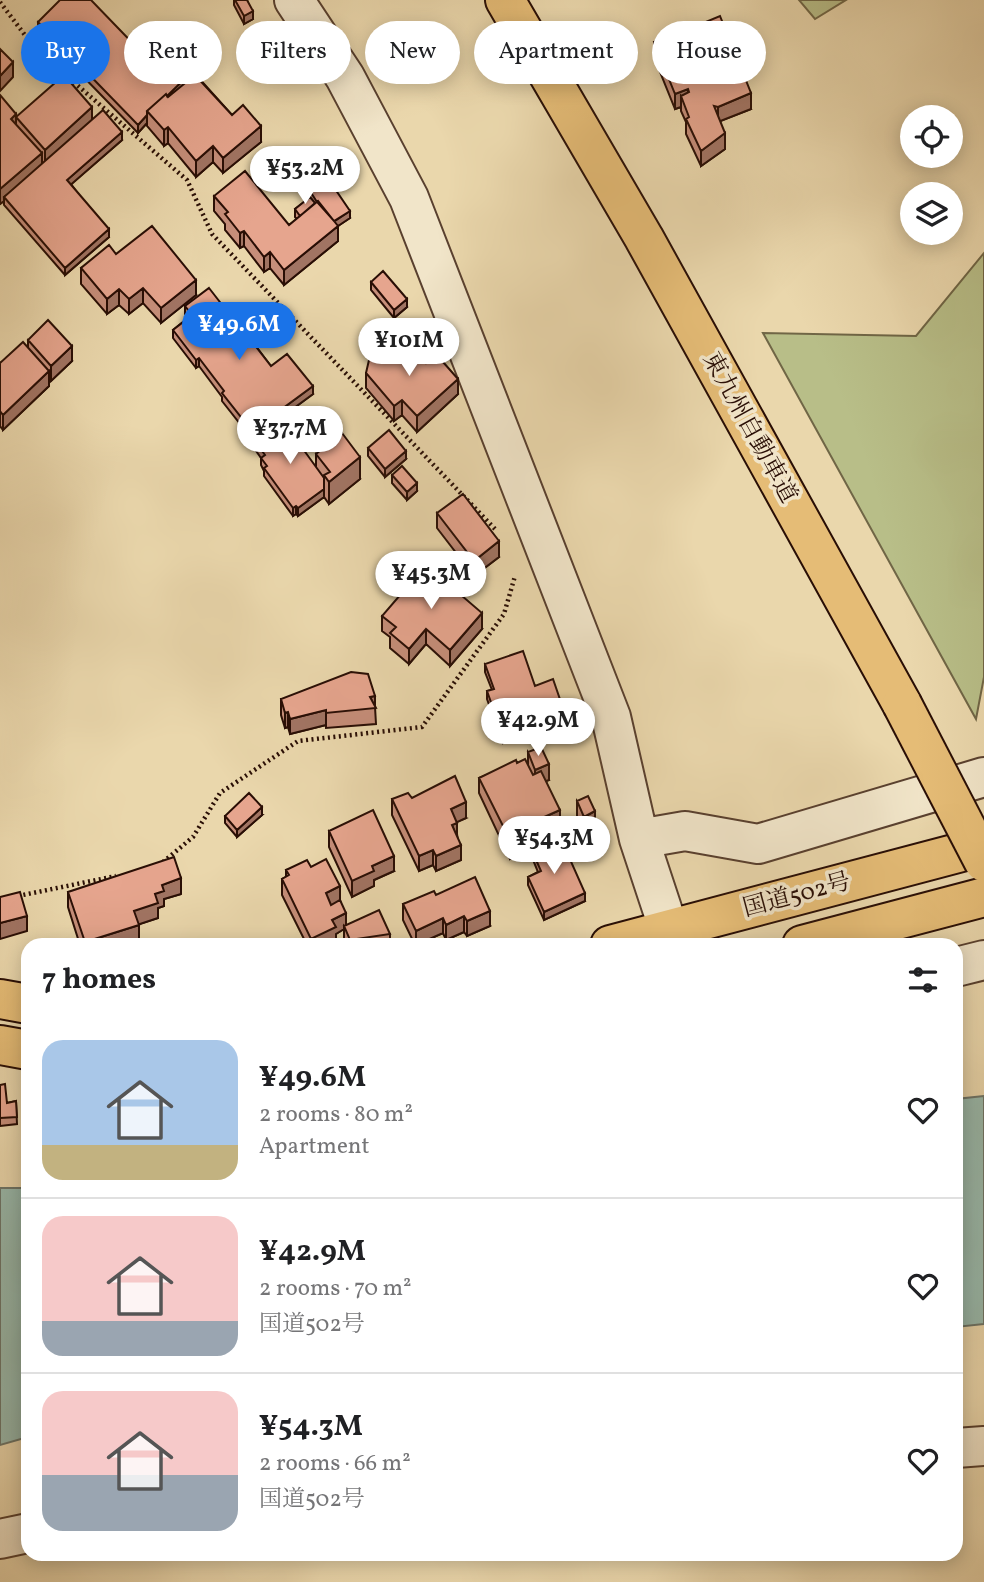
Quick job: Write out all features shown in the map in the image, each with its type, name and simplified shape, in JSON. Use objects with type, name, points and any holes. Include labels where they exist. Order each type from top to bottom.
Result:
[{"type":"highway","name":"東九州自動車道","points":[[505,0],[645,238],[902,704],[984,862]]},
{"type":"highway","name":"国道502号","points":[[671,938],[984,846]]},
{"type":"highway","name":"国道502号","points":[[829,938],[984,897]]},
{"type":"highway","points":[[0,999],[21,1003]]},
{"type":"highway","points":[[0,1045],[21,1049]]},
{"type":"street","points":[[294,0],[345,77],[409,198],[611,716],[639,839],[671,938]]},
{"type":"street","points":[[639,839],[685,831],[758,844],[984,777]]},
{"type":"street","points":[[963,965],[984,960]]},
{"type":"street","points":[[963,1448],[984,1446]]},
{"type":"street","points":[[0,1538],[21,1534]]},
{"type":"path","points":[[0,2],[46,62],[70,79],[187,180],[212,234],[500,533]]},
{"type":"path","points":[[156,868],[193,837],[220,793],[298,741],[422,727],[504,614],[516,573]]},
{"type":"path","points":[[13,897],[117,876]]},
{"type":"green space","points":[[799,0],[846,0],[815,19]]},
{"type":"green space","points":[[984,253],[984,677],[976,719],[763,333],[916,336]]},
{"type":"shaded area","points":[[984,1096],[984,1324],[963,1326],[963,1098]]},
{"type":"shaded area","points":[[0,1188],[21,1188],[21,1439],[0,1445]]},
{"type":"building","points":[[60,0],[91,0],[124,34],[124,84],[179,84],[147,111],[147,115],[138,125],[98,84],[110,84],[110,21],[39,21]]},
{"type":"building","points":[[235,0],[247,0],[253,11],[244,16]]},
{"type":"building","points":[[720,16],[722,21],[708,21]]},
{"type":"building","points":[[0,49],[13,62],[0,76]]},
{"type":"building","points":[[54,84],[72,84],[92,107],[45,150],[16,117]]},
{"type":"building","points":[[184,84],[203,84],[232,115],[243,105],[261,126],[223,158],[213,146],[196,161],[168,127],[164,130],[147,111],[166,94],[168,97]]},
{"type":"building","points":[[671,84],[747,84],[751,93],[718,107],[714,106],[725,133],[701,151],[686,119],[689,117],[681,96],[689,92],[688,89],[675,94]]},
{"type":"building","points":[[0,95],[16,114],[11,119],[42,153],[0,189]]},
{"type":"building","points":[[103,110],[122,132],[67,180],[109,229],[65,268],[4,197]]},
{"type":"building","points":[[312,155],[350,211],[334,221],[317,202],[295,168]]},
{"type":"building","points":[[245,171],[289,225],[318,201],[338,226],[284,270],[270,252],[264,257],[244,231],[240,233],[225,214],[228,212],[214,196]]},
{"type":"building","points":[[310,197],[315,203],[300,216],[295,209]]},
{"type":"building","points":[[152,226],[196,280],[161,308],[143,288],[129,299],[119,289],[107,299],[81,268],[109,245],[116,254]]},
{"type":"building","points":[[383,271],[407,299],[394,310],[371,282]]},
{"type":"building","points":[[209,288],[237,324],[242,321],[258,342],[254,344],[271,366],[287,354],[313,386],[252,431],[199,358],[196,360],[173,330],[192,315],[185,306]]},
{"type":"building","points":[[48,320],[72,346],[51,366],[28,340]]},
{"type":"building","points":[[23,342],[49,371],[3,415],[0,411],[0,363]]},
{"type":"building","points":[[392,342],[412,363],[419,356],[426,363],[436,354],[458,379],[417,416],[402,400],[394,406],[366,373],[369,360]]},
{"type":"building","points":[[282,420],[324,478],[324,489],[298,508],[293,508],[264,468],[267,466],[261,458],[265,455],[254,440]]},
{"type":"building","points":[[389,430],[406,451],[385,469],[368,448]]},
{"type":"building","points":[[342,433],[360,457],[329,482],[324,475],[330,472],[316,454]]},
{"type":"building","points":[[402,466],[417,483],[407,492],[392,475]]},
{"type":"building","points":[[463,494],[499,541],[474,561],[437,513]]},
{"type":"building","points":[[426,565],[482,613],[450,650],[426,629],[409,649],[390,633],[396,627],[382,616]]},
{"type":"building","points":[[523,651],[535,686],[553,679],[565,714],[503,736],[487,691],[494,689],[485,664]]},
{"type":"building","points":[[351,672],[368,674],[375,696],[370,697],[376,708],[326,713],[326,710],[290,719],[288,712],[285,713],[281,699]]},
{"type":"building","points":[[541,747],[549,764],[535,770],[528,752]]},
{"type":"building","points":[[525,759],[533,775],[541,771],[560,810],[524,826],[523,822],[505,830],[479,778],[516,760],[517,763]]},
{"type":"building","points":[[455,776],[466,802],[451,809],[457,823],[452,825],[461,845],[436,856],[433,850],[419,856],[392,799],[408,793],[412,798]]},
{"type":"building","points":[[249,793],[262,807],[237,830],[225,816]]},
{"type":"building","points":[[588,796],[595,811],[584,817],[577,801]]},
{"type":"building","points":[[373,810],[394,856],[372,866],[374,871],[352,881],[329,831]]},
{"type":"building","points":[[550,822],[555,831],[510,851],[505,837],[523,830],[524,833]]},
{"type":"building","points":[[542,839],[547,845],[556,840],[565,859],[569,857],[585,893],[544,912],[528,877],[541,871],[529,844]]},
{"type":"building","points":[[174,857],[181,878],[162,885],[164,891],[155,894],[158,903],[134,911],[139,925],[98,938],[84,938],[68,892]]},
{"type":"building","points":[[326,859],[340,886],[326,893],[331,905],[340,900],[346,913],[332,920],[336,927],[313,938],[311,938],[282,879],[289,875],[286,870],[307,860],[311,867]]},
{"type":"building","points":[[475,877],[490,911],[467,921],[464,916],[446,925],[443,918],[416,931],[403,904],[434,891],[436,895]]},
{"type":"building","points":[[20,892],[27,916],[0,923],[0,897]]},
{"type":"building","points":[[379,910],[390,934],[349,938],[344,926]]},
{"type":"building","points":[[5,1084],[7,1103],[16,1101],[17,1117],[0,1118],[0,1085]]}]
